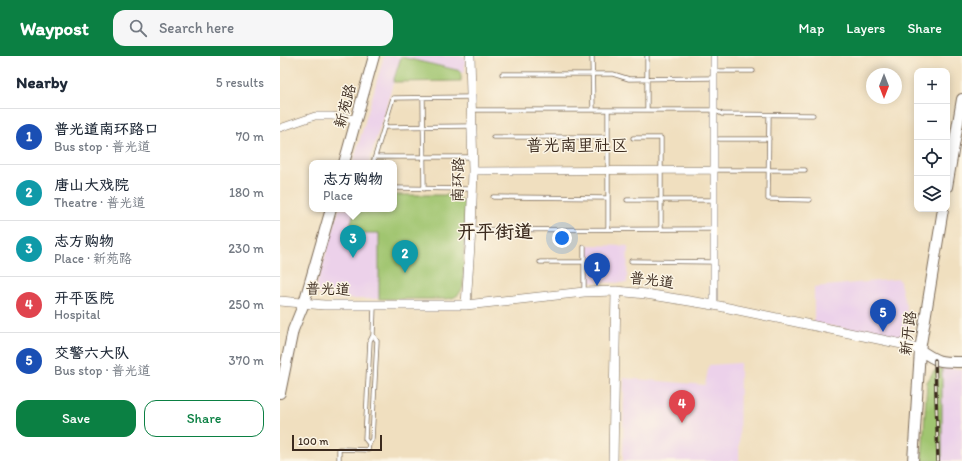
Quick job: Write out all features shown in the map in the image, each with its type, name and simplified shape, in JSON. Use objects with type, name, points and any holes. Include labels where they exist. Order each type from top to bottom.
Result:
[{"type":"main road","name":"新苑路","points":[[345,160],[374,56]]},
{"type":"main road","points":[[949,176],[962,99]]},
{"type":"main road","points":[[280,393],[293,330],[304,303],[330,212]]},
{"type":"main road","name":"新开路","points":[[913,461],[920,350],[943,212]]},
{"type":"main road","name":"普光道","points":[[920,350],[943,355],[962,355]]},
{"type":"main road","name":"普光道","points":[[920,350],[935,360],[943,362],[962,362]]},
{"type":"street","name":"南环路","points":[[466,305],[473,171],[470,56]]},
{"type":"street","points":[[714,56],[714,305]]},
{"type":"street","points":[[280,128],[315,116],[332,116],[356,119]]},
{"type":"street","points":[[473,171],[714,170]]},
{"type":"street","points":[[613,461],[616,291]]},
{"type":"street","name":"普光道","points":[[280,301],[324,305],[466,305],[584,292],[616,291],[646,294],[714,305],[902,344],[920,350]]},
{"type":"lane","points":[[592,56],[593,110]]},
{"type":"lane","points":[[647,56],[647,110]]},
{"type":"lane","points":[[502,74],[613,74],[629,79],[647,79],[753,71]]},
{"type":"lane","points":[[374,160],[393,98],[471,97]]},
{"type":"lane","points":[[423,98],[424,189]]},
{"type":"lane","points":[[471,110],[714,110],[722,114],[813,115]]},
{"type":"lane","points":[[608,110],[608,229]]},
{"type":"lane","points":[[769,115],[768,199],[810,200]]},
{"type":"lane","points":[[384,127],[471,126]]},
{"type":"lane","points":[[493,137],[608,137]]},
{"type":"lane","points":[[633,138],[661,138],[661,229]]},
{"type":"lane","points":[[719,139],[769,139]]},
{"type":"lane","points":[[375,157],[472,157]]},
{"type":"lane","points":[[714,170],[805,170]]},
{"type":"lane","points":[[397,188],[472,189]]},
{"type":"lane","points":[[493,197],[608,198]]},
{"type":"lane","points":[[627,200],[714,200]]},
{"type":"lane","points":[[471,230],[714,229]]},
{"type":"lane","points":[[584,247],[584,292]]},
{"type":"lane","points":[[631,261],[714,262]]},
{"type":"lane","points":[[540,262],[584,262]]},
{"type":"lane","points":[[369,444],[365,439],[370,341],[373,336],[374,305]]},
{"type":"lane","points":[[339,461],[339,449],[368,450],[372,439],[377,341],[373,336]]},
{"type":"shaded area","points":[[384,56],[465,56],[465,72],[401,57],[370,160],[354,160]]},
{"type":"shaded area","points":[[338,212],[354,212],[348,233],[379,233],[379,299],[331,299],[318,294],[316,287]]},
{"type":"shaded area","points":[[587,245],[628,246],[627,283],[587,282]]},
{"type":"shaded area","points":[[899,279],[911,326],[898,338],[814,323],[814,287]]},
{"type":"shaded area","points":[[740,363],[739,461],[623,461],[624,378],[705,385],[709,365]]},
{"type":"shaded area","points":[[942,368],[962,369],[962,461],[942,461]]},
{"type":"green space","points":[[401,57],[461,71],[461,81],[393,82]]},
{"type":"green space","points":[[397,195],[456,195],[465,203],[463,287],[460,293],[452,298],[446,299],[379,299],[379,233],[348,233],[354,212],[397,212]]},
{"type":"green space","points":[[942,368],[942,461],[922,461],[927,382],[934,371]]},
{"type":"railway","points":[[935,360],[938,461]]},
{"type":"place","name":"志方购物","points":[[353,258]]},
{"type":"place","name":"唐山大戏院","points":[[405,273]]},
{"type":"place","name":"普光道南环路口","points":[[597,286]]},
{"type":"place","name":"交警六大队","points":[[883,332]]},
{"type":"place","name":"开平医院","points":[[682,423]]},
{"type":"district","name":"普光南里社区","points":[[577,145]]},
{"type":"district","name":"开平街道","points":[[495,231]]}]
